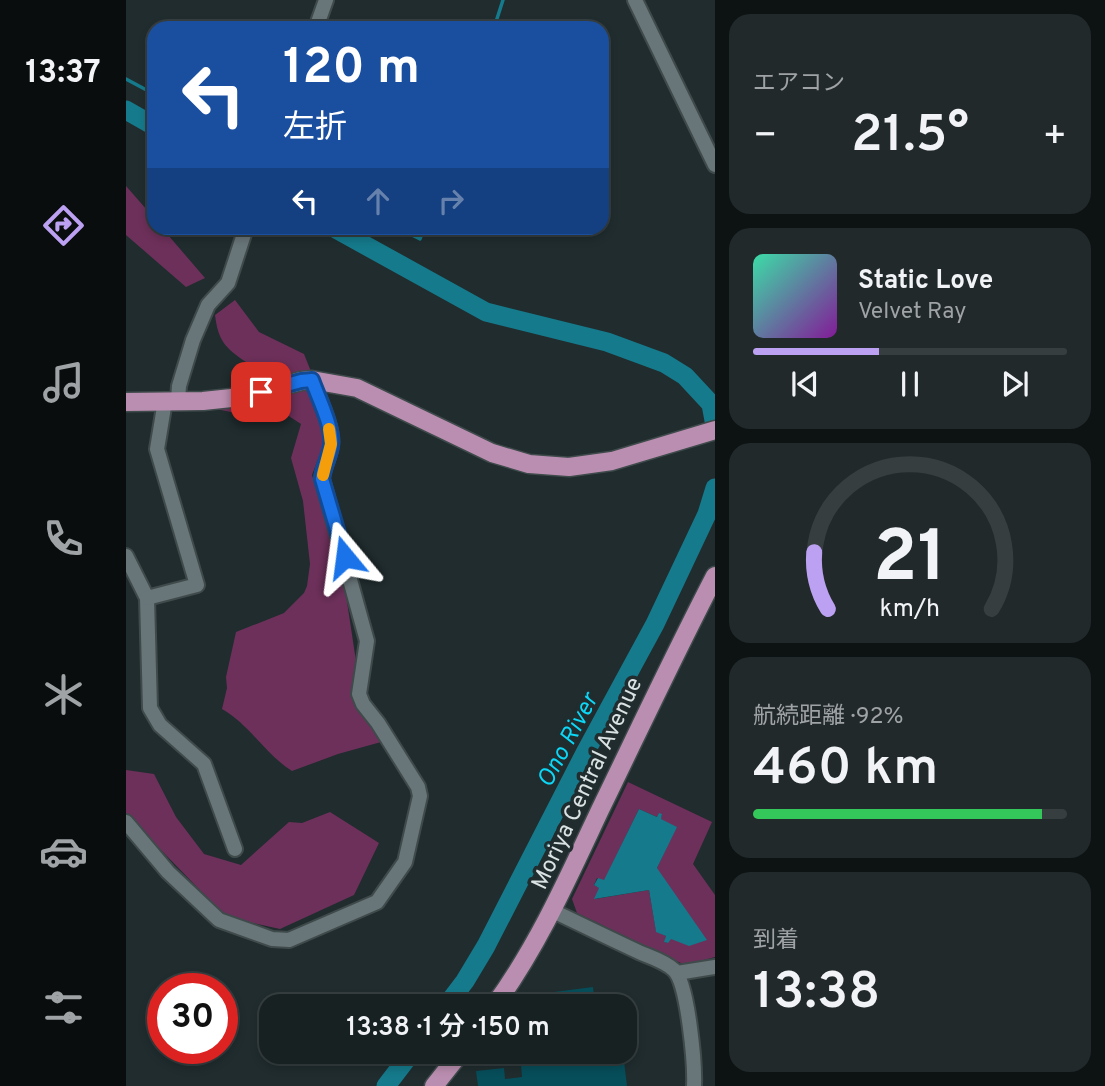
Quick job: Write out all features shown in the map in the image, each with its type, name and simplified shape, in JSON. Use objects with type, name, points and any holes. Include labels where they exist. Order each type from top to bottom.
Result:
[{"type":"main road","points":[[126,402],[203,401],[241,397],[312,380],[357,388],[492,453],[529,464],[569,467],[612,461],[708,432]]},
{"type":"main road","name":"Moriya Central Avenue","points":[[503,994],[552,911],[715,576]]},
{"type":"main road","points":[[434,1086],[451,1064]]},
{"type":"street","points":[[318,21],[326,0]]},
{"type":"street","points":[[635,0],[715,165]]},
{"type":"street","points":[[148,598],[197,585],[157,449],[193,340],[208,305],[228,283],[244,235]]},
{"type":"street","points":[[126,822],[168,872],[219,920],[281,941],[351,915],[377,902],[405,862],[420,796],[418,787],[359,694],[367,641],[322,479],[331,434],[312,380]]},
{"type":"street","points":[[126,556],[148,598],[150,708],[160,725],[204,764],[235,849]]},
{"type":"street","points":[[552,911],[673,968],[684,994],[695,1063],[694,1086]]},
{"type":"street","points":[[677,973],[715,967]]},
{"type":"shaded area","points":[[126,186],[147,210],[147,235],[168,235],[205,278],[186,287],[126,235]]},
{"type":"shaded area","points":[[235,300],[259,332],[304,354],[320,394],[324,443],[312,475],[343,575],[360,688],[381,742],[292,771],[241,723],[222,709],[236,632],[284,613],[304,593],[310,564],[303,501],[291,458],[301,424],[278,409],[231,412],[216,409],[246,384],[246,362],[224,343],[215,315]]},
{"type":"shaded area","points":[[126,770],[154,774],[176,817],[204,854],[241,865],[289,822],[302,823],[330,812],[379,843],[354,895],[280,929],[226,917],[126,814]]},
{"type":"shaded area","points":[[628,782],[712,822],[693,864],[715,895],[715,957],[685,965],[577,913],[572,899]],"holes":[[[639,809],[657,817],[662,815],[660,819],[676,827],[657,868],[668,943],[665,942],[666,936],[656,931],[649,890],[595,899],[600,888],[594,885],[597,878],[604,881]]]},
{"type":"water","points":[[639,809],[657,817],[659,813],[662,814],[661,819],[677,827],[657,868],[707,940],[689,946],[671,939],[668,943],[664,942],[666,936],[656,932],[649,890],[594,899],[599,888],[594,885],[598,878],[604,880]]},
{"type":"building","points":[[593,987],[594,994],[554,994]]},
{"type":"building","points":[[521,1064],[624,1064],[627,1086],[478,1086],[476,1071],[504,1068],[505,1079],[522,1077]]},
{"type":"waterway","points":[[496,21],[503,0]]},
{"type":"waterway","points":[[126,79],[147,90]]},
{"type":"waterway","name":"Ono River","points":[[126,110],[147,122]]},
{"type":"waterway","name":"Ono River","points":[[347,235],[486,312],[607,342],[664,363],[685,376],[711,404],[715,426]]},
{"type":"waterway","points":[[412,235],[420,239],[421,235]]},
{"type":"waterway","name":"Ono River","points":[[455,994],[486,946],[655,624],[707,514],[715,488]]},
{"type":"waterway","name":"Ono River","points":[[386,1086],[403,1064]]},
{"type":"slow traffic","points":[[323,475],[331,444],[329,429]]},
{"type":"route","points":[[261,392],[312,380],[331,434],[322,479],[345,557]]}]
